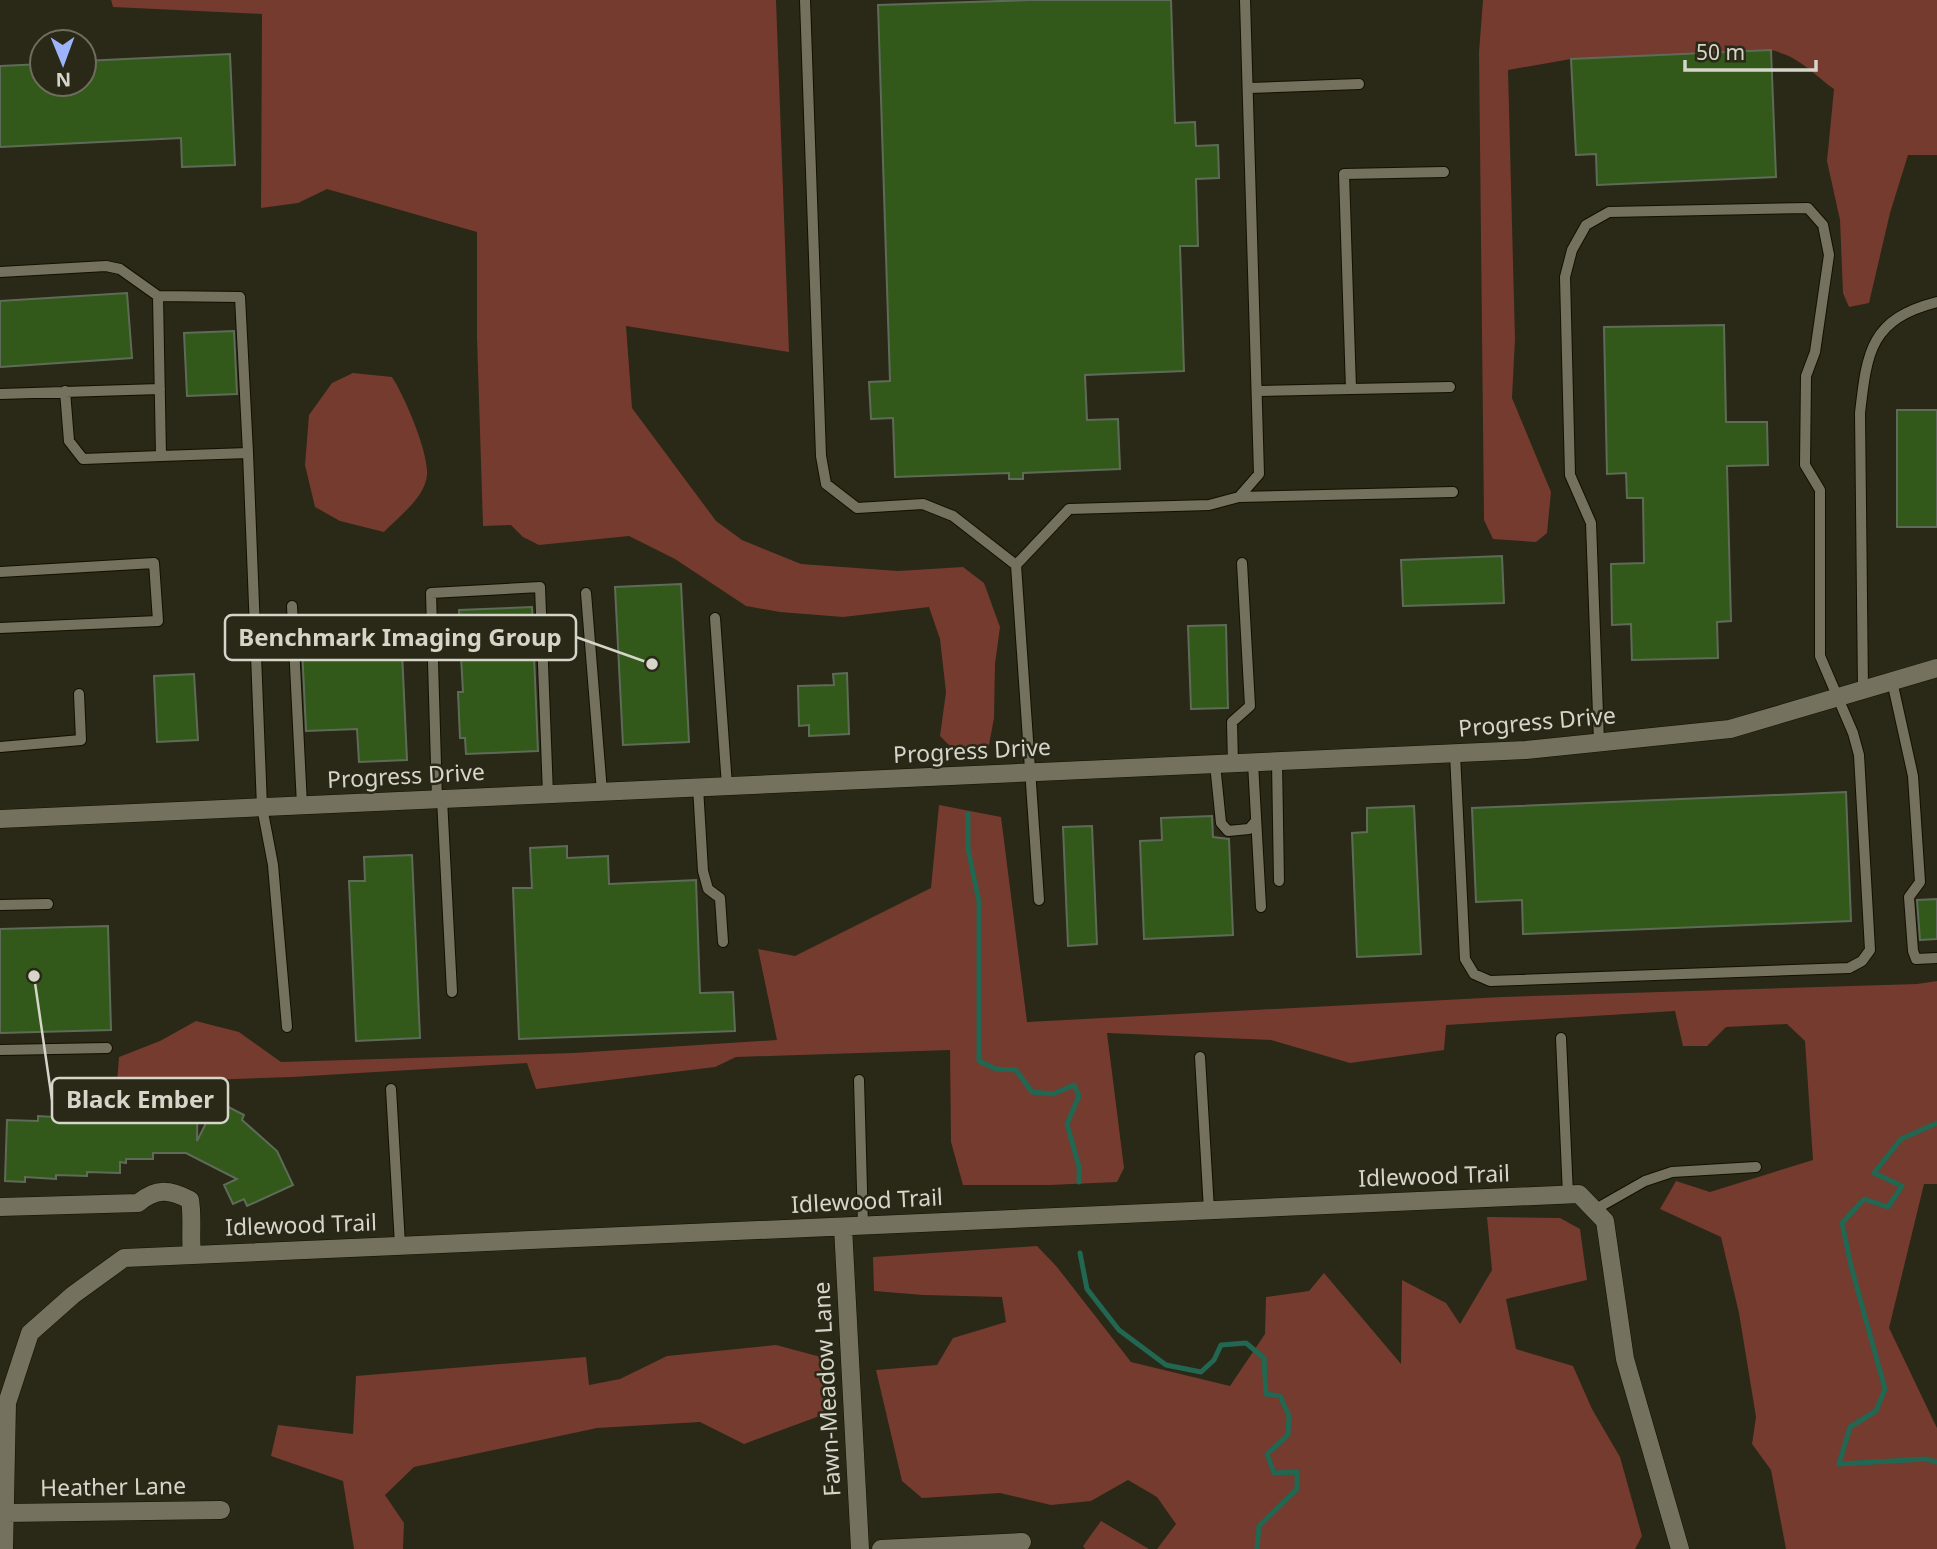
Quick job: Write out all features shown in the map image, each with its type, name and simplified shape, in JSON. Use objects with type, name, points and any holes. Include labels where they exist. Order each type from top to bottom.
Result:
[{"type":"street","name":"Progress Drive","points":[[0,819],[1526,750],[1730,729],[1937,668]]},
{"type":"street","points":[[0,1207],[138,1203],[149,1194],[173,1191],[190,1200],[193,1216],[190,1235],[192,1254]]},
{"type":"street","points":[[1569,1195],[1579,1194],[1605,1221],[1625,1359],[1680,1549]]},
{"type":"street","name":"Idlewood Trail","points":[[4,1549],[7,1403],[30,1333],[73,1295],[124,1258],[1569,1195]]},
{"type":"street","name":"Fawn-Meadow Lane","points":[[843,1227],[860,1549]]},
{"type":"street","name":"Heather Lane","points":[[6,1513],[221,1510]]},
{"type":"street","points":[[881,1549],[1022,1542]]},
{"type":"lane","points":[[805,0],[821,456],[826,484],[857,508],[923,504],[953,516],[1016,565]]},
{"type":"lane","points":[[1239,497],[1259,474],[1245,0]]},
{"type":"lane","points":[[1249,88],[1359,85]]},
{"type":"lane","points":[[1351,389],[1344,174],[1444,172]]},
{"type":"lane","points":[[1455,754],[1465,959],[1474,974],[1490,981],[1849,968],[1861,961],[1870,950],[1859,755],[1853,733],[1820,656],[1821,490],[1805,465],[1806,376],[1815,352],[1829,255],[1823,225],[1808,208],[1609,212],[1586,225],[1572,250],[1565,277],[1570,475],[1591,523],[1599,742]]},
{"type":"lane","points":[[0,272],[106,266],[120,269],[158,296],[240,297],[262,807],[273,864],[287,1027]]},
{"type":"lane","points":[[158,296],[161,456]]},
{"type":"lane","points":[[1863,690],[1860,413],[1869,355],[1875,340],[1889,323],[1913,310],[1937,302]]},
{"type":"lane","points":[[1258,391],[1450,387]]},
{"type":"lane","points":[[0,394],[160,389]]},
{"type":"lane","points":[[65,391],[68,441],[83,459],[248,453]]},
{"type":"lane","points":[[1039,900],[1016,565],[1069,509],[1209,505],[1239,497],[1453,492]]},
{"type":"lane","points":[[0,572],[154,563],[158,621],[0,628]]},
{"type":"lane","points":[[1233,764],[1232,722],[1250,706],[1242,564]]},
{"type":"lane","points":[[452,992],[431,593],[540,587],[548,794]]},
{"type":"lane","points":[[586,593],[602,792]]},
{"type":"lane","points":[[292,606],[302,805]]},
{"type":"lane","points":[[715,618],[727,786]]},
{"type":"lane","points":[[1892,681],[1913,776],[1920,882],[1909,898],[1913,951],[1916,959],[1937,958]]},
{"type":"lane","points":[[0,747],[80,740],[79,694]]},
{"type":"lane","points":[[1277,762],[1279,881]]},
{"type":"lane","points":[[1253,763],[1261,907]]},
{"type":"lane","points":[[1215,764],[1221,823],[1228,831],[1249,829],[1256,821]]},
{"type":"lane","points":[[698,788],[703,871],[708,889],[720,898],[723,942]]},
{"type":"lane","points":[[0,905],[48,904]]},
{"type":"lane","points":[[1561,1038],[1569,1195]]},
{"type":"lane","points":[[0,1050],[107,1048]]},
{"type":"lane","points":[[1200,1057],[1209,1210]]},
{"type":"lane","points":[[859,1080],[863,1226]]},
{"type":"lane","points":[[391,1089],[400,1245]]},
{"type":"lane","points":[[1594,1210],[1645,1181],[1672,1172],[1756,1167]]},
{"type":"shaded area","points":[[111,0],[776,0],[789,352],[626,326],[632,408],[716,521],[742,540],[801,564],[898,571],[963,567],[984,583],[1000,627],[995,664],[994,718],[989,745],[958,754],[940,736],[946,692],[940,639],[929,607],[843,617],[780,612],[746,606],[675,559],[629,536],[539,545],[523,537],[511,525],[483,526],[477,338],[477,232],[327,189],[298,203],[261,208],[262,14],[113,7]]},
{"type":"shaded area","points":[[1483,0],[1937,0],[1937,155],[1908,155],[1890,213],[1869,303],[1849,307],[1843,293],[1840,220],[1827,161],[1834,89],[1805,66],[1789,56],[1770,50],[1571,59],[1508,70],[1515,339],[1512,398],[1551,492],[1547,533],[1536,542],[1493,539],[1484,520],[1479,52]]},
{"type":"shaded area","points":[[353,373],[392,377],[415,424],[427,465],[427,475],[421,492],[384,532],[340,521],[315,507],[305,465],[309,415],[332,383]]},
{"type":"shaded area","points":[[939,805],[1001,817],[1027,1022],[1502,997],[1917,984],[1937,981],[1937,1184],[1924,1184],[1889,1328],[1937,1428],[1937,1549],[1786,1549],[1771,1470],[1752,1444],[1756,1417],[1739,1313],[1721,1237],[1660,1209],[1676,1181],[1710,1192],[1813,1160],[1805,1041],[1787,1024],[1726,1027],[1707,1046],[1683,1046],[1675,1011],[1446,1025],[1444,1050],[1350,1063],[1271,1040],[1107,1033],[1124,1168],[1117,1182],[1050,1185],[963,1185],[951,1142],[950,1050],[736,1057],[715,1067],[536,1089],[527,1063],[292,1077],[117,1083],[119,1057],[160,1041],[196,1021],[239,1032],[281,1062],[574,1053],[777,1040],[758,949],[795,956],[931,888]]},
{"type":"shaded area","points":[[1487,1217],[1560,1218],[1580,1229],[1587,1280],[1506,1299],[1516,1349],[1573,1366],[1592,1409],[1620,1457],[1642,1536],[1635,1549],[1157,1549],[1176,1524],[1157,1497],[1128,1480],[1091,1501],[1051,1505],[1000,1493],[922,1498],[902,1481],[876,1370],[937,1365],[953,1338],[1006,1322],[1002,1297],[874,1291],[873,1257],[1037,1246],[1057,1267],[1131,1362],[1230,1386],[1265,1334],[1266,1297],[1309,1291],[1324,1273],[1401,1364],[1402,1280],[1446,1303],[1460,1324],[1492,1270]]},
{"type":"shaded area","points":[[776,1345],[821,1357],[825,1414],[744,1444],[700,1422],[597,1428],[414,1467],[385,1495],[404,1523],[403,1549],[354,1549],[343,1481],[271,1456],[278,1425],[353,1434],[356,1376],[586,1357],[589,1385],[620,1379],[667,1356]]},
{"type":"shaded area","points":[[1101,1521],[1149,1549],[1085,1549],[1083,1546]]},
{"type":"building","points":[[1030,0],[1171,0],[1175,123],[1195,122],[1196,146],[1218,145],[1219,178],[1196,179],[1198,246],[1180,246],[1184,371],[1085,375],[1087,420],[1118,419],[1120,469],[1023,473],[1023,479],[1009,479],[1009,473],[895,477],[893,418],[871,419],[869,382],[890,381],[878,5]]},
{"type":"building","points":[[1771,50],[1776,177],[1597,185],[1596,154],[1576,155],[1571,59]]},
{"type":"building","points":[[230,54],[235,165],[182,167],[181,138],[0,147],[0,66],[28,65],[28,98],[98,98],[98,60]]},
{"type":"building","points":[[127,293],[132,358],[0,367],[0,301]]},
{"type":"building","points":[[1724,325],[1726,422],[1767,422],[1768,465],[1727,466],[1731,621],[1717,622],[1718,658],[1632,660],[1631,624],[1612,625],[1611,564],[1644,563],[1643,498],[1627,498],[1626,473],[1607,474],[1604,327]]},
{"type":"building","points":[[234,331],[237,394],[187,396],[184,333]]},
{"type":"building","points":[[1897,410],[1937,410],[1937,527],[1897,527]]},
{"type":"building","points":[[1502,556],[1504,603],[1403,606],[1401,560]]},
{"type":"building","points":[[681,584],[689,742],[623,745],[615,587]]},
{"type":"building","points":[[532,607],[538,751],[466,754],[465,738],[460,738],[458,692],[463,692],[461,657],[456,657],[455,629],[460,628],[459,610]]},
{"type":"building","points":[[1226,625],[1228,708],[1191,709],[1188,626]]},
{"type":"building","points":[[354,645],[354,654],[402,652],[407,760],[359,762],[357,729],[306,731],[302,647]]},
{"type":"building","points":[[847,673],[849,734],[809,736],[809,725],[799,726],[798,686],[834,685],[833,674]]},
{"type":"building","points":[[194,674],[198,740],[157,742],[154,676]]},
{"type":"building","points":[[1846,792],[1851,921],[1523,934],[1522,900],[1476,902],[1472,808]]},
{"type":"building","points":[[1414,806],[1421,954],[1357,957],[1352,833],[1367,832],[1367,808]]},
{"type":"building","points":[[1212,816],[1213,837],[1229,839],[1233,935],[1144,939],[1140,841],[1162,840],[1161,818]]},
{"type":"building","points":[[1092,826],[1097,944],[1068,946],[1063,827]]},
{"type":"building","points":[[567,846],[567,858],[608,856],[609,884],[696,880],[700,993],[733,992],[735,1031],[519,1039],[513,888],[532,888],[530,848]]},
{"type":"building","points":[[412,855],[420,1038],[356,1041],[349,881],[365,881],[364,857]]},
{"type":"building","points":[[1937,899],[1937,939],[1920,940],[1917,900]]},
{"type":"building","points":[[108,926],[111,1030],[0,1033],[0,929]]},
{"type":"building","points":[[167,1092],[198,1092],[197,1141],[217,1101],[244,1115],[242,1120],[277,1151],[293,1185],[247,1206],[244,1199],[233,1204],[224,1185],[237,1179],[186,1153],[153,1153],[153,1159],[126,1159],[126,1163],[120,1162],[120,1173],[87,1172],[87,1176],[56,1175],[56,1179],[25,1177],[25,1182],[5,1181],[7,1120],[38,1121],[38,1116],[71,1118],[72,1114],[132,1115],[133,1098],[167,1099]]},
{"type":"waterway","points":[[968,814],[968,849],[979,902],[979,1061],[996,1069],[1016,1070],[1032,1092],[1053,1094],[1074,1085],[1079,1096],[1067,1124],[1079,1167],[1079,1182]]},
{"type":"waterway","points":[[1937,1123],[1901,1139],[1874,1173],[1902,1186],[1888,1207],[1864,1199],[1842,1223],[1885,1389],[1876,1411],[1850,1427],[1839,1464],[1926,1459],[1937,1462]]},
{"type":"waterway","points":[[1080,1253],[1087,1289],[1119,1330],[1166,1365],[1201,1372],[1214,1360],[1221,1345],[1246,1343],[1264,1358],[1266,1394],[1280,1396],[1289,1416],[1288,1435],[1267,1454],[1274,1473],[1297,1472],[1297,1489],[1259,1526],[1257,1549]]},
{"type":"place","name":"Benchmark Imaging Group","points":[[652,664]]},
{"type":"place","name":"Black Ember","points":[[34,976]]}]
